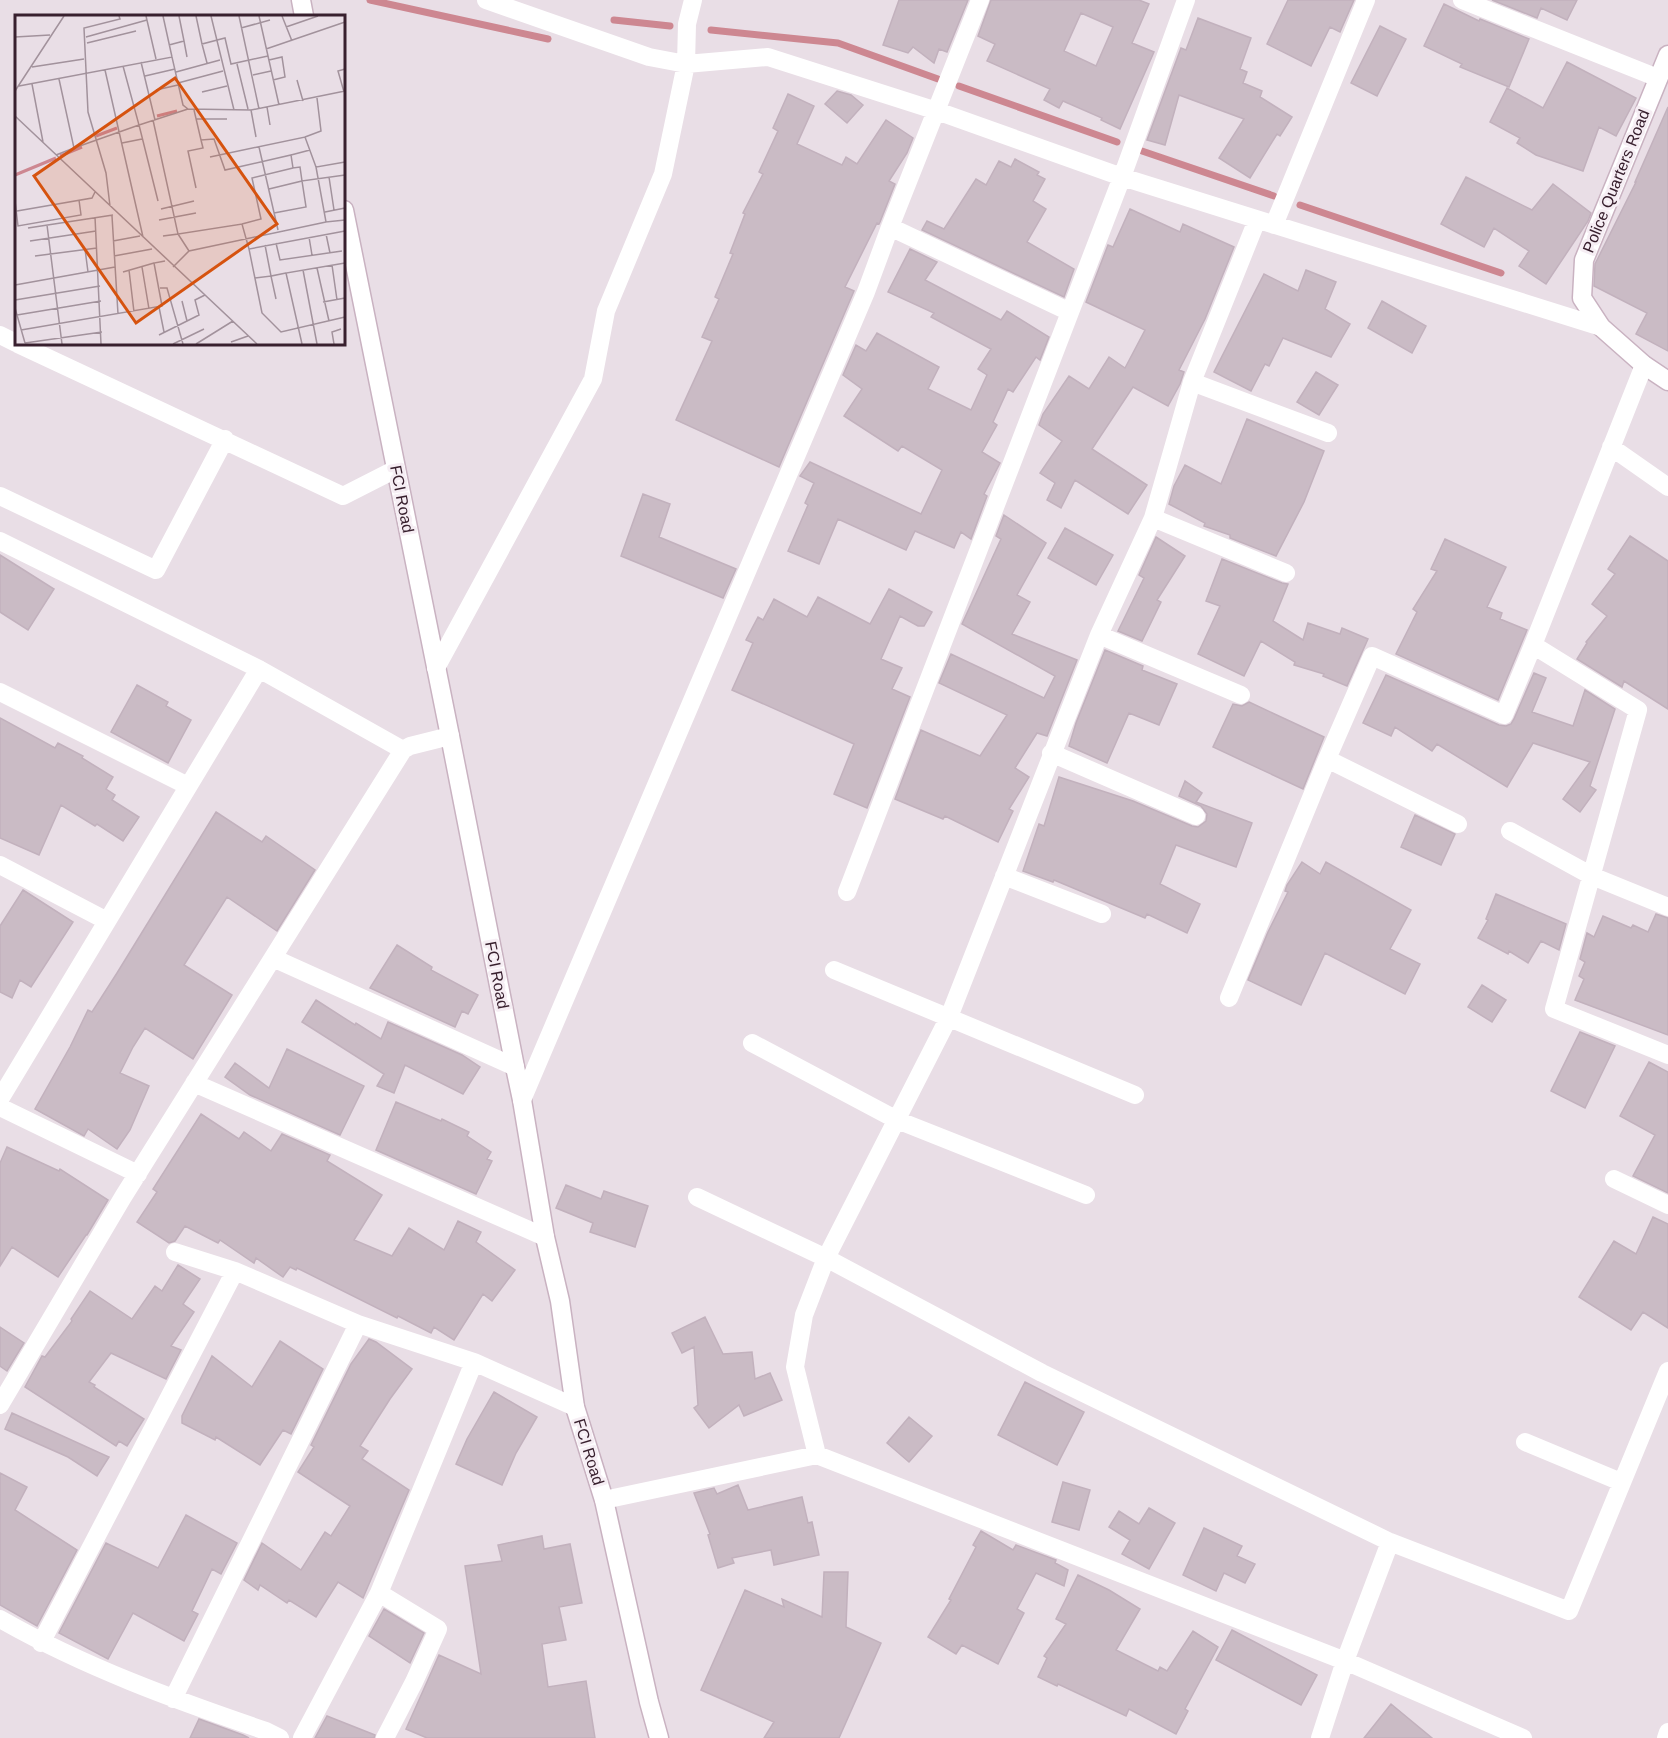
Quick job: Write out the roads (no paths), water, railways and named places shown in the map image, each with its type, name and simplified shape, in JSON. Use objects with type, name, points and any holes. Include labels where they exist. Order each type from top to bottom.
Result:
[{"type":"street","points":[[301,0],[304,15]]},
{"type":"street","points":[[486,0],[648,57],[686,64],[768,57],[937,111],[1122,177],[1601,327]]},
{"type":"street","points":[[436,668],[593,379],[606,311],[663,174],[686,64],[687,24],[693,0]]},
{"type":"street","points":[[522,1100],[866,292],[980,0]]},
{"type":"street","points":[[847,892],[1122,177],[1186,0]]},
{"type":"street","points":[[816,1455],[795,1367],[804,1315],[826,1258],[949,1017],[1099,634],[1153,518],[1192,382],[1366,0]]},
{"type":"street","points":[[1462,0],[1665,66]]},
{"type":"street","name":"Police Quarters Road","points":[[1665,66],[1584,260],[1582,298],[1601,327],[1644,364],[1668,381]]},
{"type":"street","name":"FCI Road","points":[[345,215],[522,1100],[545,1237],[560,1301],[574,1407],[603,1500],[659,1738]]},
{"type":"street","points":[[890,227],[1070,312]]},
{"type":"street","points":[[0,335],[15,342]]},
{"type":"street","points":[[21,345],[343,495],[396,469]]},
{"type":"street","points":[[1229,998],[1327,759],[1372,657],[1504,715],[1644,364]]},
{"type":"street","points":[[1192,382],[1328,433]]},
{"type":"street","points":[[0,496],[156,570],[225,439]]},
{"type":"street","points":[[1611,447],[1668,487]]},
{"type":"street","points":[[1153,518],[1286,573]]},
{"type":"street","points":[[0,541],[259,669],[403,750]]},
{"type":"street","points":[[1099,634],[1241,695]]},
{"type":"street","points":[[1533,645],[1638,710],[1554,1009],[1668,1055]]},
{"type":"street","points":[[0,1099],[259,669]]},
{"type":"street","points":[[0,692],[188,786]]},
{"type":"street","points":[[0,1405],[138,1174],[403,750],[450,736]]},
{"type":"street","points":[[1051,753],[1196,816]]},
{"type":"street","points":[[1327,759],[1458,824]]},
{"type":"street","points":[[1510,831],[1592,876],[1668,907]]},
{"type":"street","points":[[2,870],[107,921]]},
{"type":"street","points":[[1004,876],[1102,915]]},
{"type":"street","points":[[273,958],[514,1067]]},
{"type":"street","points":[[834,970],[1135,1095]]},
{"type":"street","points":[[752,1043],[897,1120],[1086,1195]]},
{"type":"street","points":[[194,1083],[545,1237]]},
{"type":"street","points":[[0,1107],[138,1174]]},
{"type":"street","points":[[1614,1179],[1668,1205]]},
{"type":"street","points":[[697,1197],[826,1258],[1042,1372],[1390,1542],[1569,1611],[1668,1371]]},
{"type":"street","points":[[175,1252],[235,1271],[358,1324],[474,1362],[574,1407]]},
{"type":"street","points":[[41,1643],[235,1271]]},
{"type":"street","points":[[172,1699],[358,1324]]},
{"type":"street","points":[[302,1738],[379,1593],[474,1362]]},
{"type":"street","points":[[1525,1442],[1621,1482]]},
{"type":"street","points":[[603,1500],[816,1455],[1345,1661],[1523,1738]]},
{"type":"street","points":[[1320,1738],[1345,1661],[1390,1542]]},
{"type":"street","points":[[379,1593],[438,1629],[385,1738]]},
{"type":"street","points":[[0,1619],[41,1643],[172,1699],[270,1736]]},
{"type":"street","points":[[1666,1738],[1668,1732]]},
{"type":"waterway","points":[[370,0],[548,39]]},
{"type":"waterway","points":[[614,20],[670,26]]},
{"type":"waterway","points":[[711,30],[838,43],[938,79]]},
{"type":"waterway","points":[[959,86],[1117,142]]},
{"type":"waterway","points":[[1142,151],[1274,196]]},
{"type":"waterway","points":[[1300,205],[1501,273]]}]
